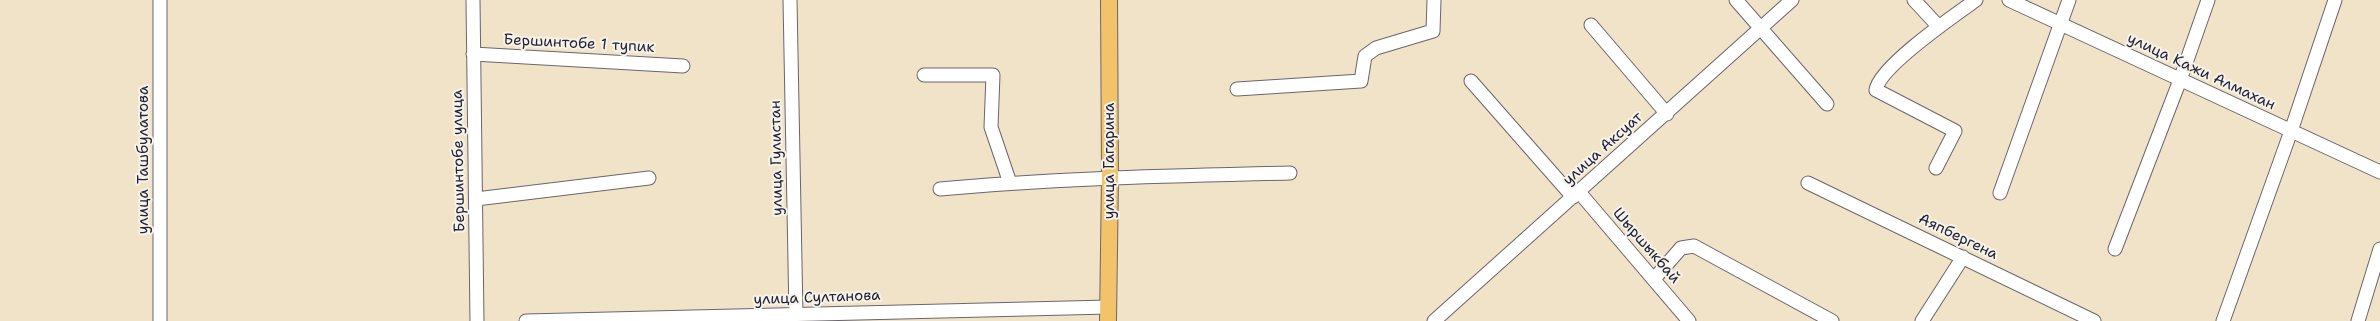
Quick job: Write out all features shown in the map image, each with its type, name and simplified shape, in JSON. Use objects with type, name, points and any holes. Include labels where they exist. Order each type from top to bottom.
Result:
[{"type":"main road","name":"улица Гагарина","points":[[1108,314],[1110,177],[1109,0]]},
{"type":"street","name":"улица Ташбулатова","points":[[160,0],[160,321]]},
{"type":"street","name":"Бершинтобе улица","points":[[473,0],[477,321]]},
{"type":"street","name":"улица Гулистан","points":[[790,0],[796,315]]},
{"type":"street","points":[[1237,89],[1361,80],[1365,56],[1376,48],[1433,31],[1434,0]]},
{"type":"street","points":[[1736,0],[1826,104]]},
{"type":"street","name":"улица Аксуат","points":[[1434,321],[1761,30],[1792,0]]},
{"type":"street","points":[[1914,0],[1939,27]]},
{"type":"street","points":[[1936,168],[1956,131],[1876,90],[1877,83],[1905,55],[1939,27],[1976,0]]},
{"type":"street","name":"улица Кажи Алмахан","points":[[2009,0],[2380,172]]},
{"type":"street","points":[[2000,193],[2062,25],[2069,0]]},
{"type":"street","points":[[2115,249],[2180,80],[2208,0]]},
{"type":"street","points":[[2223,321],[2291,131],[2335,0]]},
{"type":"street","points":[[1591,25],[1667,114]]},
{"type":"street","name":"Бершинтобе 1 тупик","points":[[473,54],[683,66]]},
{"type":"street","points":[[924,75],[993,75],[991,127],[1010,183]]},
{"type":"street","name":"Шыршыкбай","points":[[1471,81],[1654,279],[1690,321]]},
{"type":"street","points":[[940,189],[1110,177],[1290,173]]},
{"type":"street","points":[[476,199],[649,178]]},
{"type":"street","name":"Аяпбергена","points":[[1808,183],[2094,321]]},
{"type":"street","points":[[1654,279],[1681,248],[1694,246],[1832,321]]},
{"type":"street","points":[[2358,321],[2380,249]]},
{"type":"street","points":[[1922,321],[1962,257]]},
{"type":"street","name":"улица Султанова","points":[[526,321],[751,318],[796,315],[1108,314]]}]
